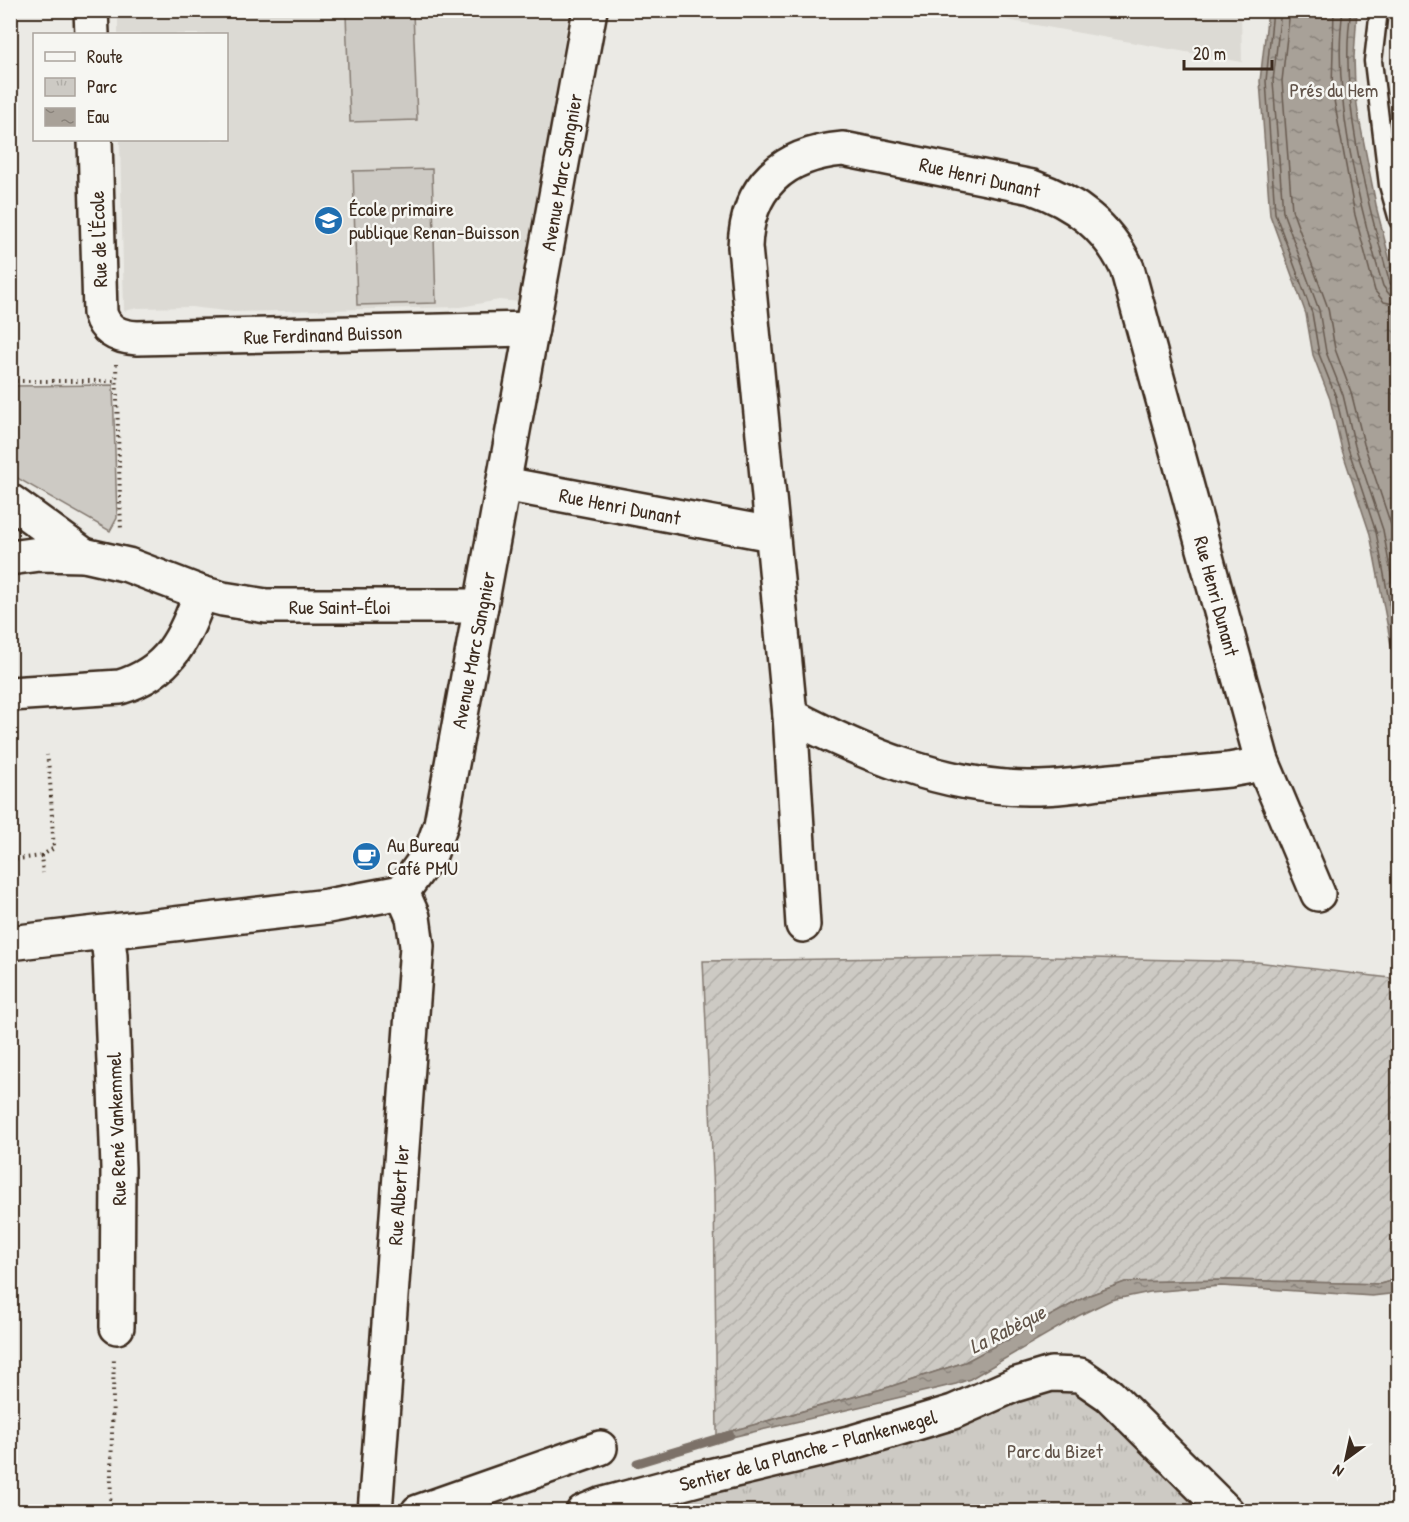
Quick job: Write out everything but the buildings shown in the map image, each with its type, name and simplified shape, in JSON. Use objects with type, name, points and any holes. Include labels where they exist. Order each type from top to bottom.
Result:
[{"type":"street","points":[[91,10],[92,33]]},
{"type":"street","name":"Avenue Marc Sangnier","points":[[402,892],[431,852],[441,825],[590,10]]},
{"type":"street","name":"Rue de l'École","points":[[95,141],[100,313],[105,325],[115,334]]},
{"type":"street","name":"Rue Henri Dunant","points":[[804,925],[790,715],[745,229],[750,211],[766,183],[778,171],[810,154],[826,150],[843,149],[1032,187],[1065,200],[1110,238],[1127,268],[1262,761],[1318,894]]},
{"type":"street","name":"Rue Ferdinand Buisson","points":[[115,334],[121,337],[137,338],[532,328]]},
{"type":"street","name":"Rue Henri Dunant","points":[[504,484],[772,534]]},
{"type":"street","points":[[10,501],[84,555]]},
{"type":"street","name":"Rue Saint-Éloi","points":[[10,558],[39,554],[84,555],[122,564],[201,593],[267,606],[482,606]]},
{"type":"street","points":[[10,694],[120,687],[141,679],[162,663],[183,638],[201,593]]},
{"type":"street","points":[[790,715],[837,739],[892,762],[954,779],[1003,787],[1046,788],[1237,769],[1262,761]]},
{"type":"street","points":[[10,943],[328,906],[402,892]]},
{"type":"street","name":"Rue Albert Ier","points":[[379,1508],[417,946],[413,917],[402,892]]},
{"type":"street","name":"Rue René Vankemmel","points":[[107,933],[110,956],[118,1168],[117,1327]]},
{"type":"street","name":"Sentier de la Planche - Plankenwegel","points":[[582,1512],[701,1478],[853,1442],[953,1412],[1014,1385],[1051,1374],[1080,1375],[1109,1395],[1227,1512]]},
{"type":"street","points":[[418,1512],[600,1448]]},
{"type":"lane","points":[[1378,10],[1373,61],[1388,185],[1398,220]]},
{"type":"path","points":[[115,334],[122,564]]},
{"type":"path","points":[[10,381],[117,381]]},
{"type":"path","points":[[10,860],[41,856],[54,848],[50,796],[52,782],[47,755]]},
{"type":"path","points":[[41,856],[44,873]]},
{"type":"path","points":[[110,1512],[117,1327]]},
{"type":"shaded area","name":"École primaire publique Renan-Buisson","points":[[169,10],[569,11],[521,302],[499,300],[461,307],[234,312],[191,307],[138,308],[124,311],[120,141],[228,141],[228,33],[118,33],[118,13]]},
{"type":"shaded area","points":[[957,11],[1241,11],[1242,62]]},
{"type":"green space","points":[[413,12],[417,120],[350,122],[346,14]]},
{"type":"green space","points":[[432,169],[436,303],[357,305],[353,171]]},
{"type":"green space","points":[[113,385],[117,518],[110,531],[19,479],[11,472],[10,386]]},
{"type":"green space","points":[[1007,956],[1257,962],[1398,979],[1398,1279],[1380,1284],[1228,1280],[1125,1282],[1087,1296],[965,1362],[889,1387],[717,1435],[714,1194],[703,961]]},
{"type":"green space","name":"Parc du Bizet","points":[[1061,1385],[1086,1395],[1203,1512],[619,1512]]},
{"type":"water","name":"Prés du Hem","points":[[1268,11],[1357,11],[1354,57],[1358,113],[1377,210],[1398,292],[1398,681],[1370,534],[1342,450],[1330,399],[1313,355],[1306,314],[1270,215],[1260,81]]},
{"type":"water","points":[[1398,1279],[1398,1293],[1372,1296],[1221,1286],[1150,1292],[1111,1300],[1078,1316],[970,1379],[956,1384],[719,1440],[717,1435],[889,1387],[965,1362],[1087,1296],[1125,1282],[1228,1280],[1380,1284]]},
{"type":"waterway","name":"La Rabèque","points":[[637,1463],[730,1435]]},
{"type":"place","name":"École primaire publique Renan-Buisson","points":[[328,220]]},
{"type":"place","name":"Au Bureau Café PMU","points":[[366,856]]}]
